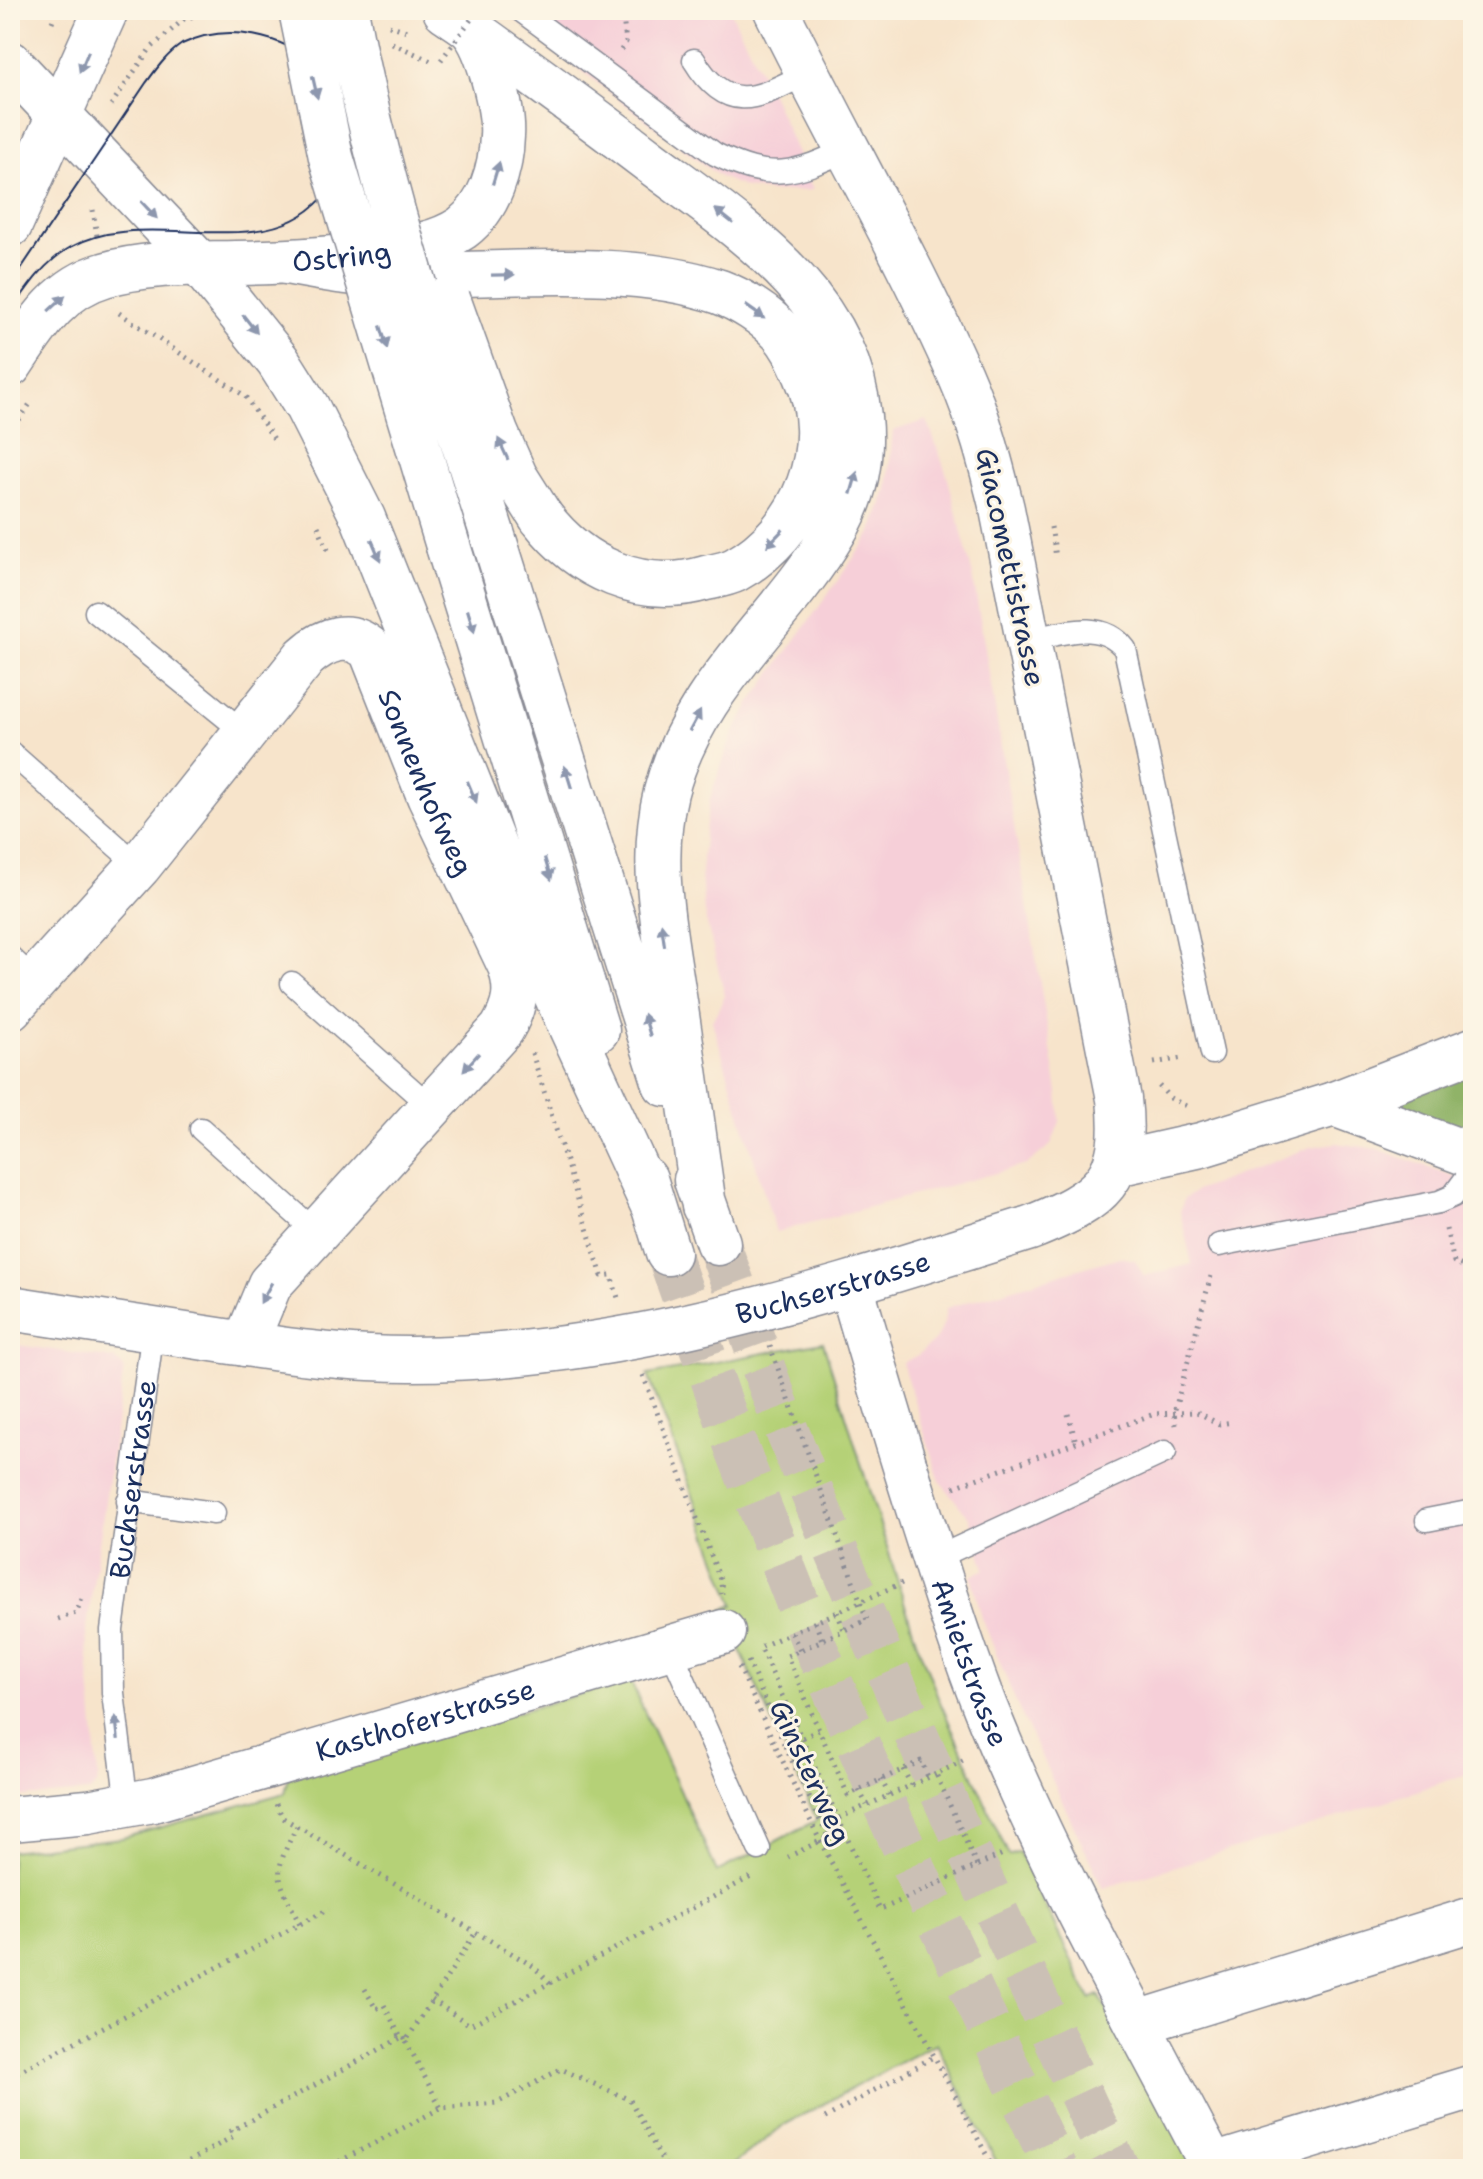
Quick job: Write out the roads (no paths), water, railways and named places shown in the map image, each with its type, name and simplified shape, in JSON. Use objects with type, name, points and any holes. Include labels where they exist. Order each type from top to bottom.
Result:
[{"type":"main road","points":[[10,225],[106,10]]},
{"type":"main road","points":[[301,10],[331,157],[448,546],[668,1253]]},
{"type":"main road","points":[[346,10],[362,92],[392,210],[711,1224],[661,920],[658,883],[666,793],[678,756],[713,691],[813,565],[836,530],[858,471],[861,438],[858,401],[850,369],[836,337],[817,307],[784,267],[730,220],[466,17]]},
{"type":"main road","name":"Giacomettistrasse","points":[[776,10],[849,149],[961,376],[976,417],[1002,509],[1119,1099],[1121,1123],[1116,1164]]},
{"type":"main road","name":"Ostring","points":[[10,365],[54,305],[72,290],[105,274],[200,264],[338,259],[430,244],[463,227],[481,207],[495,181],[503,130],[499,95],[466,17]]},
{"type":"main road","points":[[10,63],[61,115],[107,196],[200,264],[235,305],[307,407],[363,518],[538,956],[654,1208]]},
{"type":"main road","points":[[286,262],[353,274],[569,274],[625,275],[681,282],[722,293],[754,310],[782,333],[813,389],[819,422],[817,456],[810,485],[793,518],[772,543],[733,571],[692,582],[653,584],[616,576],[584,560],[557,538],[515,476],[496,433],[436,264],[420,238],[392,210]]},
{"type":"main road","name":"Sonnenhofweg","points":[[19,982],[139,866],[305,657],[330,640],[362,641],[371,650],[429,796],[514,979],[515,999],[502,1029],[431,1107]]},
{"type":"main road","points":[[1116,1164],[1201,1145],[1334,1104],[1473,1050]]},
{"type":"main road","points":[[1334,1104],[1473,1156]]},
{"type":"main road","points":[[245,1344],[270,1284],[431,1107]]},
{"type":"main road","name":"Buchserstrasse","points":[[10,1308],[339,1357],[502,1354],[630,1339],[758,1311],[1030,1228],[1058,1217],[1096,1194],[1111,1177],[1116,1164]]},
{"type":"main road","name":"Amietstrasse","points":[[851,1285],[919,1570],[951,1616],[986,1710],[1042,1835],[1098,1952],[1213,2168],[1473,2087]]},
{"type":"main road","name":"Kasthoferstrasse","points":[[10,1819],[67,1815],[127,1805],[670,1648],[728,1644]]},
{"type":"main road","points":[[1138,2023],[1473,1919]]},
{"type":"lane","points":[[520,10],[715,154],[742,167],[764,172],[786,172],[808,167],[849,149]]},
{"type":"lane","points":[[694,60],[709,81],[722,92],[750,99],[808,73]]},
{"type":"lane","points":[[96,612],[245,733]]},
{"type":"lane","points":[[1028,640],[1095,630],[1109,633],[1125,649],[1212,1053]]},
{"type":"lane","points":[[10,752],[139,866]]},
{"type":"lane","points":[[292,983],[431,1107]]},
{"type":"lane","points":[[201,1129],[316,1232]]},
{"type":"lane","points":[[1219,1245],[1439,1202],[1453,1196],[1473,1169]]},
{"type":"lane","name":"Buchserstrasse","points":[[127,1805],[113,1693],[112,1630],[153,1330]]},
{"type":"lane","points":[[919,1570],[1165,1452]]},
{"type":"lane","points":[[128,1501],[214,1513]]},
{"type":"lane","points":[[1427,1520],[1473,1511]]},
{"type":"lane","points":[[670,1648],[759,1849]]},
{"type":"tunnel","points":[[718,1243],[789,1436],[899,1697],[1118,2169]]},
{"type":"tunnel","points":[[668,1253],[737,1449],[813,1642],[894,1826],[1056,2169]]},
{"type":"tram line","points":[[10,285],[146,83],[182,44],[218,34],[254,35],[288,46],[316,66],[338,92],[348,122],[346,156],[328,191],[303,214],[274,227],[241,232],[135,231],[102,235],[71,247],[52,260],[10,313]]}]
